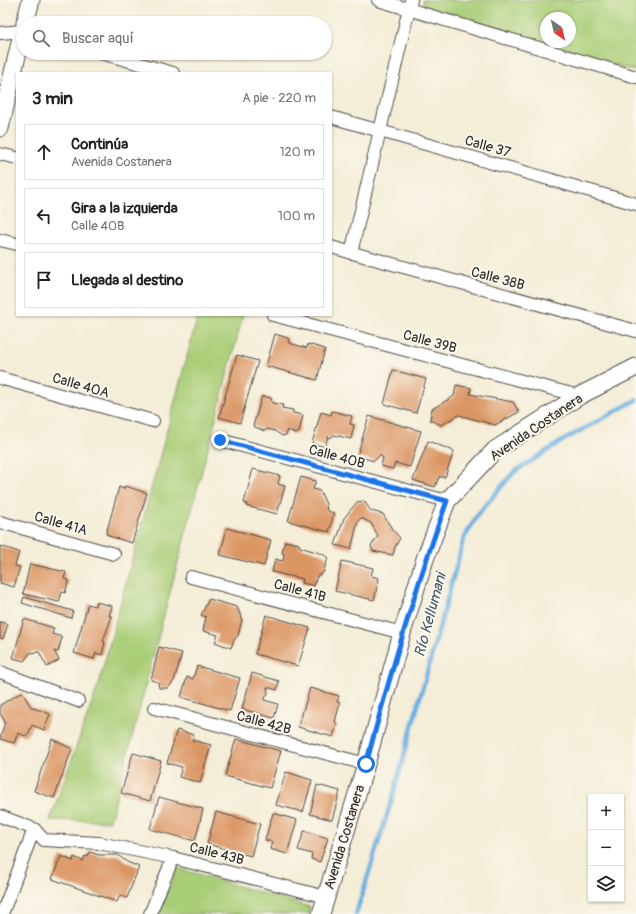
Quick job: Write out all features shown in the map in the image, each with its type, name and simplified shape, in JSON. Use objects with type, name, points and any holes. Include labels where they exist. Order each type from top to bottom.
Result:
[{"type":"street","points":[[27,16],[31,0]]},
{"type":"street","points":[[378,0],[410,5],[636,77]]},
{"type":"street","points":[[351,253],[410,5]]},
{"type":"street","points":[[0,33],[16,32]]},
{"type":"street","points":[[0,128],[16,60]]},
{"type":"street","points":[[126,60],[169,72]]},
{"type":"street","name":"Calle 37","points":[[332,117],[636,204]]},
{"type":"street","points":[[0,154],[16,158]]},
{"type":"street","points":[[0,240],[16,244]]},
{"type":"street","name":"Calle 38B","points":[[332,247],[636,331]]},
{"type":"street","name":"Calle 39B","points":[[277,316],[579,396]]},
{"type":"street","name":"Avenida Costanera","points":[[321,914],[366,764],[402,633],[425,559],[447,501],[495,450],[579,396],[636,367]]},
{"type":"street","name":"Calle 40A","points":[[0,378],[153,421]]},
{"type":"street","name":"Calle 40B","points":[[220,440],[447,501]]},
{"type":"street","name":"Calle 41A","points":[[0,522],[114,554]]},
{"type":"street","name":"Calle 41B","points":[[191,577],[402,633]]},
{"type":"street","points":[[0,672],[78,701]]},
{"type":"street","name":"Calle 42B","points":[[154,708],[366,764]]},
{"type":"street","name":"Calle 43B","points":[[0,816],[34,829],[44,840],[99,843],[173,858],[326,897]]},
{"type":"street","points":[[2,914],[34,829]]},
{"type":"street","points":[[150,914],[173,858]]},
{"type":"green space","points":[[423,0],[636,0],[636,71],[550,48],[576,48],[576,12],[540,12],[540,45],[423,14]]},
{"type":"green space","points":[[198,316],[243,316],[110,821],[50,820],[99,683]]},
{"type":"green space","points":[[177,868],[310,907],[308,914],[159,914]]},
{"type":"building","points":[[275,334],[288,338],[289,343],[307,348],[308,344],[325,349],[317,380],[266,366]]},
{"type":"building","points":[[237,355],[258,361],[240,423],[219,417]]},
{"type":"building","points":[[393,370],[426,379],[416,413],[384,404]]},
{"type":"building","points":[[456,385],[471,388],[470,394],[513,402],[519,412],[495,425],[459,415],[441,425],[430,420],[432,409],[454,396]]},
{"type":"building","points":[[262,396],[271,398],[272,403],[283,405],[282,408],[293,410],[293,413],[303,415],[299,432],[296,434],[288,430],[286,435],[282,436],[275,431],[268,429],[264,431],[253,426]]},
{"type":"building","points":[[332,411],[352,416],[350,424],[354,425],[351,439],[334,435],[330,438],[328,437],[325,447],[312,443],[321,412],[331,415]]},
{"type":"building","points":[[369,416],[421,431],[410,467],[395,463],[393,469],[381,466],[383,458],[380,455],[374,461],[357,456]]},
{"type":"building","points":[[428,441],[454,451],[445,477],[439,477],[435,487],[413,480]]},
{"type":"building","points":[[253,469],[280,476],[278,484],[285,486],[277,514],[246,506],[247,504],[244,503]]},
{"type":"building","points":[[301,477],[316,481],[313,489],[320,491],[326,504],[327,511],[334,513],[329,532],[288,521]]},
{"type":"building","points":[[125,486],[147,493],[132,543],[106,534],[119,487],[124,489]]},
{"type":"building","points":[[364,501],[371,511],[383,514],[392,529],[400,538],[393,555],[373,551],[371,546],[378,536],[371,523],[361,518],[358,521],[351,549],[335,545],[344,518],[357,502]]},
{"type":"building","points":[[227,528],[271,540],[264,566],[220,555]]},
{"type":"building","points":[[285,541],[299,544],[300,547],[323,554],[328,558],[323,573],[317,576],[314,586],[302,583],[303,579],[272,572],[275,559],[283,561],[284,554],[282,553]]},
{"type":"building","points":[[0,546],[19,552],[15,566],[20,567],[14,587],[0,583]]},
{"type":"building","points":[[342,561],[373,568],[371,576],[379,578],[374,600],[335,591]]},
{"type":"building","points":[[30,564],[66,572],[64,579],[69,580],[65,593],[62,592],[59,602],[23,594]]},
{"type":"building","points":[[24,597],[73,611],[71,618],[22,603]]},
{"type":"building","points":[[209,599],[237,607],[242,619],[238,636],[234,640],[231,648],[215,642],[218,635],[203,631],[206,617],[201,615]]},
{"type":"building","points":[[96,602],[112,606],[109,616],[112,616],[103,641],[105,642],[102,655],[96,653],[94,659],[74,653],[88,604],[95,606]]},
{"type":"building","points":[[266,615],[310,628],[298,666],[255,654]]},
{"type":"building","points":[[24,619],[54,628],[52,634],[62,637],[58,652],[54,651],[59,660],[47,667],[39,652],[30,653],[24,661],[13,658]]},
{"type":"building","points":[[0,622],[8,624],[3,639],[0,638]]},
{"type":"building","points":[[159,647],[182,653],[174,681],[168,688],[159,688],[158,682],[151,680]]},
{"type":"building","points":[[197,666],[240,678],[230,711],[181,697],[187,677],[193,679]]},
{"type":"building","points":[[252,673],[279,681],[277,690],[267,687],[268,693],[264,700],[278,704],[274,718],[242,709]]},
{"type":"building","points":[[310,688],[339,696],[337,702],[340,703],[335,722],[337,724],[333,737],[298,727]]},
{"type":"building","points":[[22,692],[31,707],[50,714],[44,730],[32,725],[29,733],[25,736],[18,733],[14,743],[0,739],[5,722],[0,713],[0,705]]},
{"type":"building","points":[[177,730],[194,735],[192,740],[211,745],[200,783],[179,777],[182,767],[167,763]]},
{"type":"building","points":[[52,739],[72,749],[54,798],[34,791]]},
{"type":"building","points":[[236,739],[281,751],[270,788],[225,776]]},
{"type":"building","points":[[133,753],[161,761],[150,801],[121,793]]},
{"type":"building","points":[[286,772],[312,780],[303,812],[276,805]]},
{"type":"building","points":[[317,785],[340,791],[332,820],[310,814]]},
{"type":"building","points":[[159,797],[203,809],[195,841],[150,829]]},
{"type":"building","points":[[216,812],[260,824],[251,856],[207,844]]},
{"type":"building","points":[[273,813],[297,820],[287,854],[270,849],[272,842],[265,840]]},
{"type":"building","points":[[304,831],[328,838],[320,862],[311,859],[312,854],[298,850]]},
{"type":"building","points":[[90,852],[99,855],[118,855],[127,862],[139,867],[127,898],[120,895],[117,902],[52,879],[61,856],[73,861],[74,857],[83,861],[85,856],[87,857]]},
{"type":"waterway","name":"Río Kellumani","points":[[356,914],[392,799],[464,538],[478,514],[514,472],[567,438],[636,400]]},
{"type":"route","points":[[220,440],[447,501],[425,559],[402,633],[366,764]]}]
